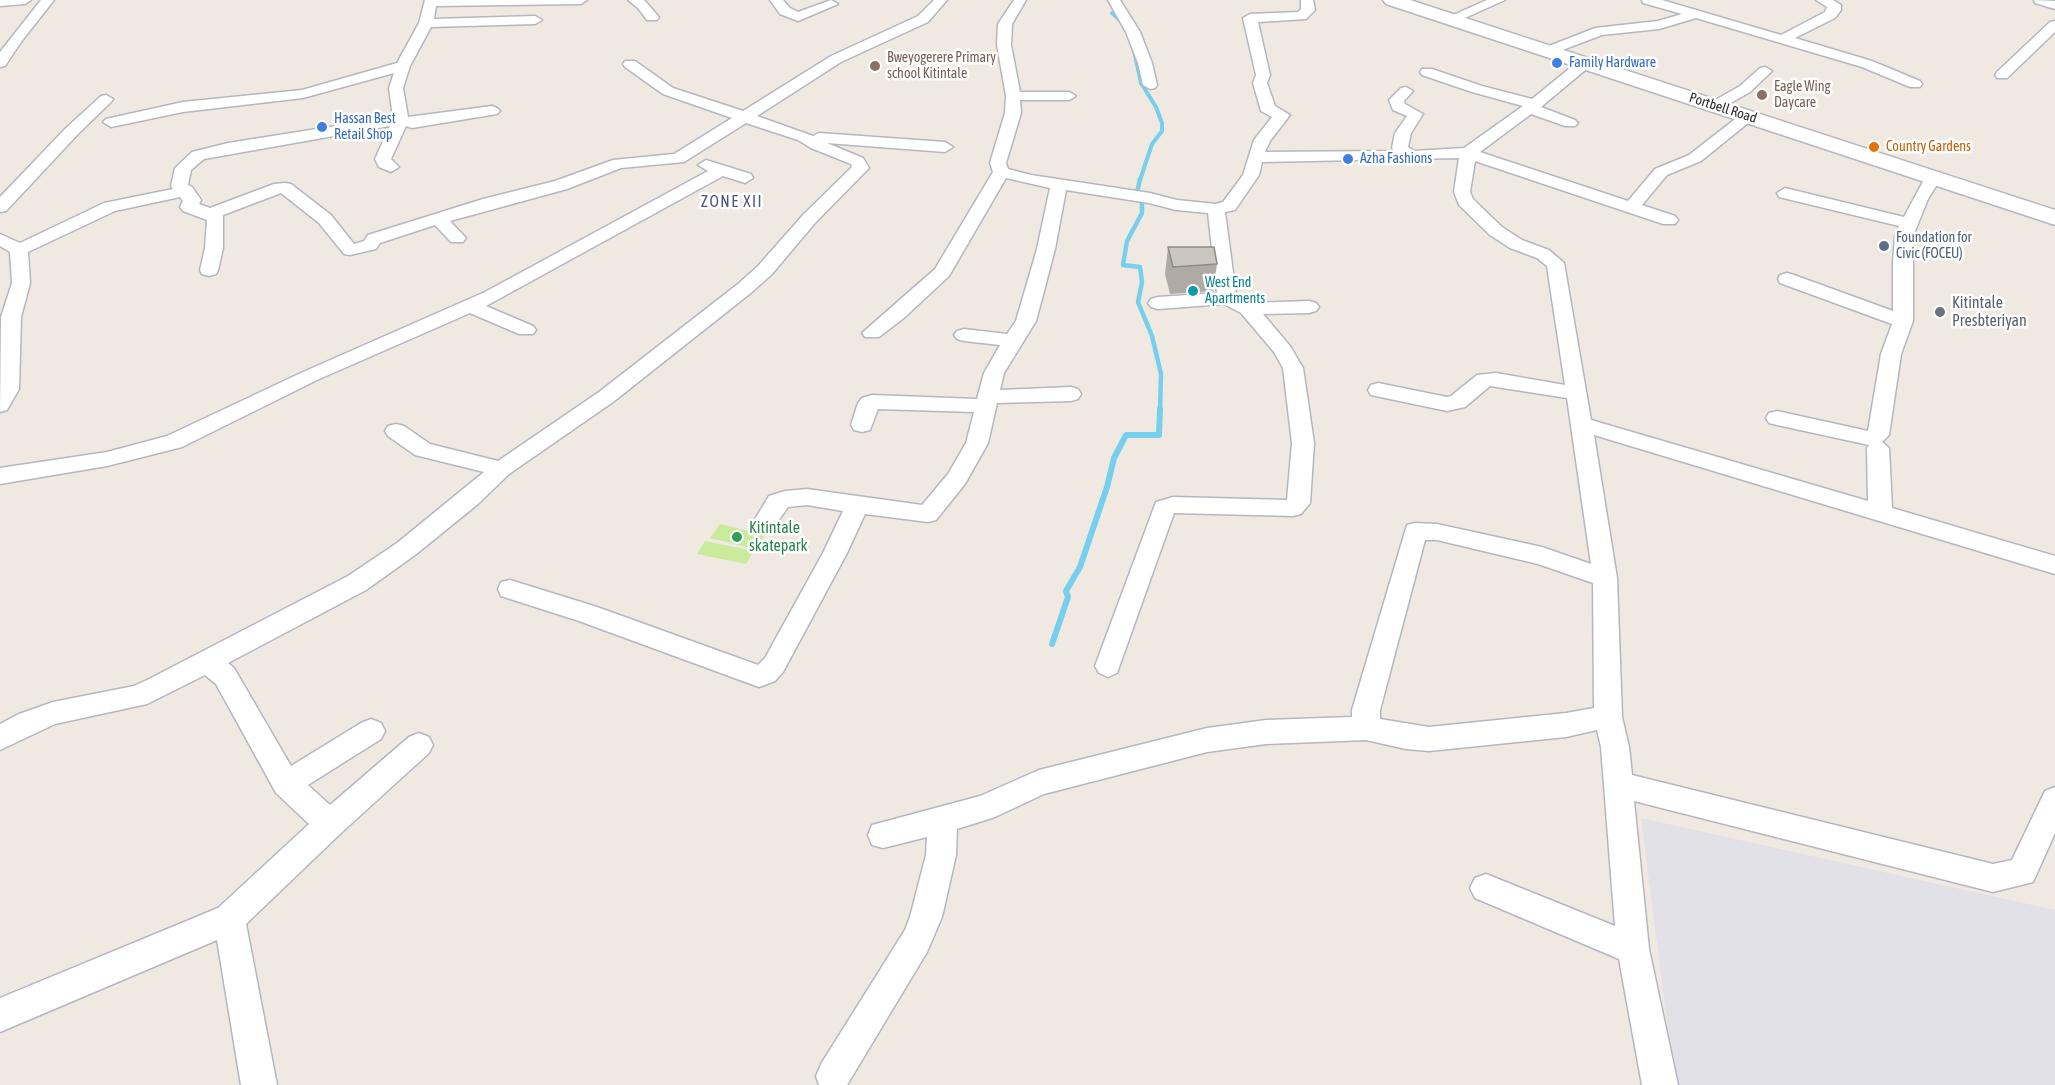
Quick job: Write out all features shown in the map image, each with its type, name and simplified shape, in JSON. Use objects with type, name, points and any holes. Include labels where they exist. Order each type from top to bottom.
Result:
[{"type":"main road","name":"Portbell Road","points":[[1392,0],[2055,218]]},
{"type":"street","points":[[0,2],[26,0]]},
{"type":"street","points":[[0,63],[15,40],[48,0]]},
{"type":"street","points":[[391,167],[385,164],[383,159],[400,120],[396,88],[403,66],[426,22],[430,1],[582,0]]},
{"type":"street","points":[[634,0],[643,6],[652,17]]},
{"type":"street","points":[[776,0],[785,11],[798,17],[831,4]]},
{"type":"street","points":[[678,159],[836,59],[923,19],[941,0]]},
{"type":"street","points":[[872,333],[898,313],[942,272],[1000,168],[1013,113],[1013,96],[1004,45],[1005,24],[1020,0]]},
{"type":"street","points":[[1114,0],[1133,32],[1145,63],[1150,85]]},
{"type":"street","points":[[1000,168],[1059,185],[1216,209],[1229,206],[1244,189],[1262,140],[1282,115],[1269,111],[1260,83],[1263,75],[1250,18],[1264,11],[1301,15],[1308,10],[1306,0]]},
{"type":"street","points":[[1451,19],[1499,0]]},
{"type":"street","points":[[1648,0],[1867,64],[1915,84]]},
{"type":"street","points":[[2040,0],[2055,5]]},
{"type":"street","points":[[1783,39],[1830,15],[1834,10],[1832,1]]},
{"type":"street","points":[[1549,51],[1600,31],[1659,25],[1697,14]]},
{"type":"street","points":[[426,22],[535,21]]},
{"type":"street","points":[[2002,75],[2055,25]]},
{"type":"street","points":[[1585,63],[1533,106],[1468,153],[1462,192],[1465,201],[1496,231],[1516,244],[1543,254],[1555,263],[1605,578],[1608,717],[1615,747],[1633,949],[1660,1085]]},
{"type":"street","points":[[0,738],[29,722],[53,713],[137,696],[208,663],[357,583],[406,549],[470,498],[501,469],[606,397],[744,288],[765,270],[809,219],[859,172],[861,166],[857,161],[816,145],[804,137],[668,91],[630,64]]},
{"type":"street","points":[[111,122],[183,107],[303,94],[403,66]]},
{"type":"street","points":[[1715,106],[1745,89],[1765,71]]},
{"type":"street","points":[[1427,72],[1533,106],[1570,123]]},
{"type":"street","points":[[1406,91],[1396,100],[1398,107],[1414,114],[1415,117],[1403,134],[1400,148],[1411,156]]},
{"type":"street","points":[[1013,96],[1069,96]]},
{"type":"street","points":[[0,207],[106,99]]},
{"type":"street","points":[[209,270],[214,248],[216,219],[211,214],[189,207],[192,200],[179,186],[183,168],[198,155],[400,120],[412,123],[492,111]]},
{"type":"street","points":[[1632,207],[1661,172],[1695,158],[1748,116]]},
{"type":"street","points":[[804,137],[945,147]]},
{"type":"street","points":[[1255,157],[1411,156],[1468,153],[1557,185],[1669,220]]},
{"type":"street","points":[[211,214],[285,188],[325,219],[350,250],[369,244],[374,239],[489,203],[561,185],[619,163],[692,160],[745,178]]},
{"type":"street","points":[[1000,168],[1042,169]]},
{"type":"street","points":[[0,476],[107,459],[174,442],[207,428],[310,376],[471,306],[720,171]]},
{"type":"street","points":[[1777,418],[1861,437],[1871,438],[1878,435],[1891,354],[1903,321],[1904,236],[1920,199],[1934,178]]},
{"type":"street","points":[[764,524],[777,502],[807,497],[922,515],[930,513],[957,478],[977,443],[994,373],[1026,321],[1033,301],[1059,185]]},
{"type":"street","points":[[19,250],[110,207],[186,191]]},
{"type":"street","points":[[1785,193],[1911,224]]},
{"type":"street","points":[[1216,209],[1227,298]]},
{"type":"street","points":[[439,219],[457,238]]},
{"type":"street","points":[[0,238],[19,250]]},
{"type":"street","points":[[0,405],[9,388],[11,317],[21,283],[19,250]]},
{"type":"street","points":[[1786,279],[1903,321]]},
{"type":"street","points":[[1108,666],[1164,508],[1173,505],[1293,508],[1298,503],[1303,443],[1293,368],[1283,350],[1248,309],[1227,298],[1158,303]]},
{"type":"street","points":[[471,306],[526,330]]},
{"type":"street","points":[[1248,309],[1309,307]]},
{"type":"street","points":[[964,335],[1012,341]]},
{"type":"street","points":[[1378,390],[1447,404],[1458,402],[1484,380],[1496,379],[1575,393]]},
{"type":"street","points":[[862,425],[869,403],[872,402],[986,402],[1071,394]]},
{"type":"street","points":[[1581,424],[2055,566]]},
{"type":"street","points":[[396,431],[411,444],[432,453],[501,469]]},
{"type":"street","points":[[1878,448],[1880,512]]},
{"type":"street","points":[[510,589],[588,614],[762,676],[774,665],[834,553],[856,505]]},
{"type":"street","points":[[1366,728],[1366,710],[1415,531],[1437,532],[1542,556],[1605,578]]},
{"type":"street","points":[[208,663],[225,676],[286,784],[330,824]]},
{"type":"street","points":[[883,835],[985,808],[1039,783],[1207,740],[1266,732],[1366,728],[1406,737],[1429,739],[1566,725],[1608,717]]},
{"type":"street","points":[[286,784],[371,731]]},
{"type":"street","points":[[0,1015],[229,919],[330,824],[419,745]]},
{"type":"street","points":[[1618,784],[1994,878],[2022,872],[2055,800]]},
{"type":"street","points":[[833,1076],[919,933],[926,917],[941,855],[942,819]]},
{"type":"street","points":[[1486,888],[1633,949]]},
{"type":"street","points":[[229,919],[259,1085]]},
{"type":"shaded area","points":[[1641,818],[2055,910],[2055,1085],[1675,1085]]},
{"type":"green space","name":"Kitintale skatepark","points":[[720,524],[765,535],[755,549],[710,538]]},
{"type":"green space","name":"Kitintale skatepark","points":[[705,541],[754,551],[746,564],[697,554]]},
{"type":"building","points":[[1168,247],[1214,247],[1217,264],[1173,267]]},
{"type":"waterway","points":[[1112,13],[1123,23]]},
{"type":"waterway","points":[[1133,46],[1141,83],[1156,107],[1162,123],[1162,131],[1152,144],[1140,180]]},
{"type":"waterway","points":[[1140,179],[1137,193],[1142,199],[1142,213],[1127,241],[1123,265],[1140,267],[1142,282],[1138,302],[1152,336],[1161,374],[1160,411]]},
{"type":"waterway","points":[[1052,644],[1068,597],[1066,591],[1080,567],[1107,487],[1114,458],[1126,435],[1159,435],[1160,409]]},
{"type":"place","name":"Family Hardware","points":[[1557,63]]},
{"type":"place","name":"Bweyogerere Primary school Kitintale","points":[[875,66]]},
{"type":"place","name":"Eagle Wing Daycare","points":[[1762,95]]},
{"type":"place","name":"Hassan Best Retail Shop","points":[[322,127]]},
{"type":"place","name":"Country Gardens","points":[[1874,147]]},
{"type":"place","name":"Azha Fashions","points":[[1348,159]]},
{"type":"place","name":"Foundation for Civic (FOCEU)","points":[[1884,246]]},
{"type":"place","name":"West End Apartments","points":[[1193,291]]},
{"type":"place","name":"Kitintale Presbteriyan","points":[[1940,312]]},
{"type":"place","name":"Kitintale skatepark","points":[[737,537]]},
{"type":"district","name":"ZONE XII","points":[[732,202]]}]
